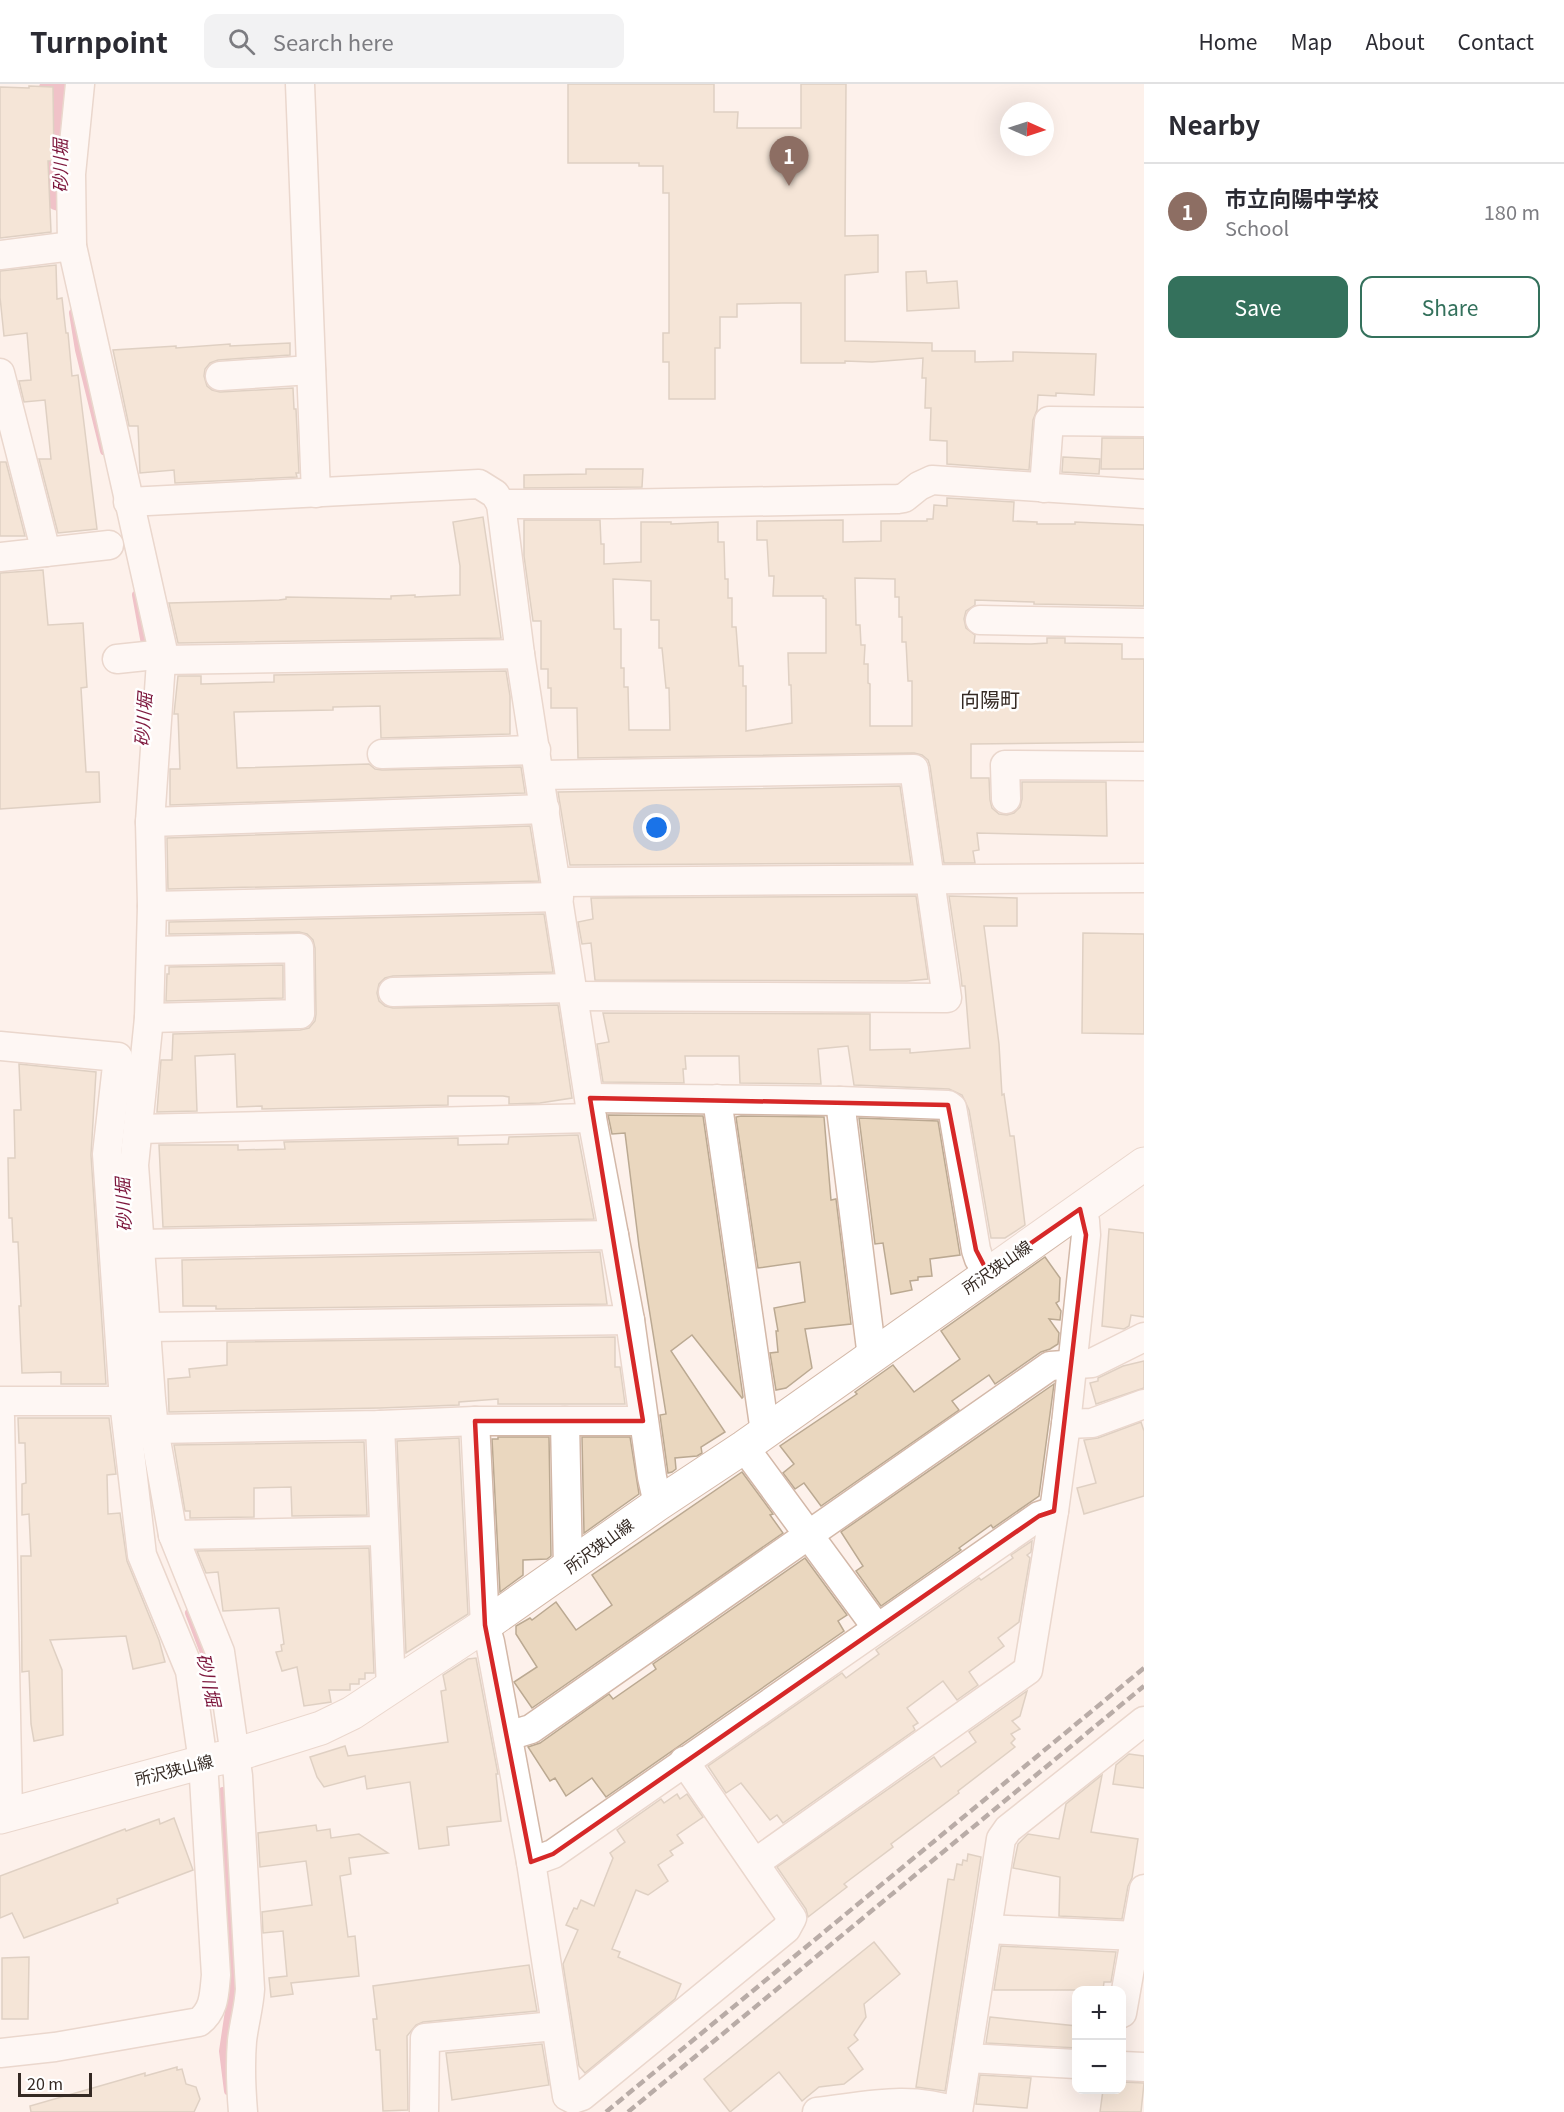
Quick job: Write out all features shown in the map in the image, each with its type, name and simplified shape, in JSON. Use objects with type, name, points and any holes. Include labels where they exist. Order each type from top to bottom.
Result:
[{"type":"main road","name":"所沢狭山線","points":[[4,1815],[235,1755],[321,1728],[352,1713],[485,1626],[658,1504],[755,1440],[1144,1164]]},
{"type":"street","points":[[80,84],[71,174],[72,246],[162,647],[150,822],[152,951],[149,1018],[134,1165],[154,1429],[173,1535],[220,1652],[239,1788],[250,1989],[249,2007],[242,2039],[240,2080],[243,2112]]},
{"type":"street","points":[[300,84],[316,493]]},
{"type":"street","points":[[0,255],[72,246]]},
{"type":"street","points":[[220,376],[311,370]]},
{"type":"street","points":[[0,373],[46,552]]},
{"type":"street","points":[[1044,488],[1049,421],[1144,422]]},
{"type":"street","points":[[501,504],[898,499],[904,498],[919,486],[932,480],[1144,494]]},
{"type":"street","points":[[128,502],[479,484],[495,494],[501,504],[520,654],[591,1108],[630,1320],[643,1421],[658,1504]]},
{"type":"street","points":[[0,557],[109,544]]},
{"type":"street","points":[[980,620],[1144,623]]},
{"type":"street","points":[[117,659],[155,655],[162,660],[520,654]]},
{"type":"street","points":[[382,754],[538,762],[915,769],[947,998],[573,992],[393,992]]},
{"type":"street","points":[[1006,799],[1005,765],[1144,766]]},
{"type":"street","points":[[150,822],[544,808]]},
{"type":"street","points":[[152,906],[557,890],[931,879],[1144,878]]},
{"type":"street","points":[[149,1018],[300,1014],[299,948],[152,951]]},
{"type":"street","points":[[0,1046],[118,1057],[107,1154],[124,1401],[142,1555],[190,1671],[203,1762],[216,1975],[214,1999],[209,2014],[199,2022],[55,2047],[0,2053]]},
{"type":"street","points":[[114,1088],[143,1089]]},
{"type":"street","points":[[717,1099],[755,1440],[809,1535],[877,1628]]},
{"type":"street","points":[[138,1129],[591,1108],[717,1099],[943,1104],[952,1108],[976,1250],[979,1260],[988,1273]]},
{"type":"street","points":[[840,1101],[872,1357]]},
{"type":"street","points":[[755,1863],[1028,1670],[1066,1424],[1086,1235],[1085,1221],[1080,1209]]},
{"type":"street","points":[[140,1244],[614,1235]]},
{"type":"street","points":[[146,1327],[630,1320]]},
{"type":"street","points":[[508,1736],[531,1729],[1050,1366],[1092,1363],[1144,1337]]},
{"type":"street","points":[[0,1401],[124,1401]]},
{"type":"street","points":[[1066,1424],[1092,1423],[1144,1404]]},
{"type":"street","points":[[0,1417],[4,1815]]},
{"type":"street","points":[[154,1429],[475,1421],[643,1421]]},
{"type":"street","points":[[475,1421],[485,1626],[490,1642],[531,1862],[567,2096],[573,2099],[582,2096],[789,1924],[792,1918],[684,1761]]},
{"type":"street","points":[[565,1421],[568,1569]]},
{"type":"street","points":[[380,1425],[390,1688]]},
{"type":"street","points":[[531,1862],[553,1854],[1039,1516],[1054,1511]]},
{"type":"street","points":[[173,1535],[383,1531]]},
{"type":"street","points":[[817,2112],[909,2102],[937,2105],[958,2112],[1001,1839],[1008,1829],[1144,1721]]},
{"type":"street","points":[[1126,1991],[1144,1889]]},
{"type":"street","points":[[987,1929],[1136,1936]]},
{"type":"street","points":[[424,2112],[425,2038],[555,2026]]},
{"type":"street","points":[[967,2058],[1072,2064]]},
{"type":"street","points":[[1126,2066],[1144,2067]]},
{"type":"highlighted area","points":[[590,1098],[948,1105],[976,1250],[988,1273],[1080,1209],[1086,1235],[1054,1511],[1039,1516],[553,1854],[531,1862],[485,1625],[475,1421],[643,1421]]},
{"type":"building","points":[[568,84],[714,84],[714,112],[738,112],[737,128],[801,128],[801,84],[846,84],[845,236],[878,235],[878,272],[845,275],[845,341],[932,343],[932,351],[975,351],[975,362],[1013,361],[1013,352],[1096,354],[1094,395],[1056,393],[1056,396],[1038,395],[1037,410],[1033,420],[1029,470],[947,464],[947,441],[930,440],[931,408],[925,408],[926,378],[922,378],[923,358],[872,362],[801,363],[801,303],[782,303],[737,304],[737,317],[720,317],[720,348],[715,348],[715,399],[669,399],[669,362],[663,362],[663,333],[669,333],[669,193],[663,193],[663,166],[639,166],[639,163],[568,163]]},
{"type":"building","points":[[29,86],[53,87],[54,161],[48,161],[51,232],[0,238],[0,87],[29,88]]},
{"type":"building","points":[[56,265],[57,299],[62,298],[72,376],[78,375],[97,529],[58,533],[39,459],[51,459],[45,400],[24,402],[19,381],[31,380],[27,333],[4,336],[0,297],[0,271]]},
{"type":"building","points":[[926,271],[927,283],[957,281],[959,308],[907,311],[906,272]]},
{"type":"building","points":[[290,343],[290,355],[218,360],[210,363],[205,369],[204,376],[207,386],[220,392],[293,388],[299,473],[296,473],[297,477],[175,483],[174,470],[140,473],[138,426],[129,426],[113,350]]},
{"type":"building","points":[[1102,438],[1144,438],[1144,469],[1101,469]]},
{"type":"building","points":[[1063,457],[1100,459],[1099,474],[1062,472]]},
{"type":"building","points":[[0,462],[6,462],[25,536],[0,536]]},
{"type":"building","points":[[586,469],[643,469],[642,487],[524,488],[524,475],[586,474]]},
{"type":"building","points":[[947,498],[1014,502],[1013,521],[1037,522],[1037,524],[1075,524],[1075,522],[1144,525],[1144,606],[1034,604],[1034,602],[975,600],[975,605],[966,611],[964,619],[966,628],[975,635],[974,643],[1031,644],[1047,643],[1047,638],[1065,638],[1065,643],[1122,644],[1122,659],[1144,659],[1144,742],[971,744],[971,778],[989,778],[992,808],[999,814],[1014,813],[1020,807],[1022,782],[1106,782],[1107,836],[977,833],[979,850],[973,851],[975,863],[944,863],[930,766],[928,760],[922,755],[914,753],[578,758],[577,708],[551,708],[548,669],[541,669],[541,621],[533,621],[524,556],[524,520],[600,520],[601,544],[604,544],[604,564],[641,562],[641,522],[671,522],[671,524],[718,522],[718,542],[724,542],[728,598],[732,598],[732,627],[736,627],[739,666],[743,666],[743,686],[746,686],[746,731],[792,723],[788,653],[826,653],[826,599],[823,596],[773,596],[774,576],[769,576],[767,540],[757,540],[757,521],[843,520],[843,542],[881,541],[881,521],[927,521],[927,519],[933,519],[934,505],[947,506]],"holes":[[[855,578],[895,579],[895,597],[899,597],[899,617],[902,617],[902,642],[906,642],[908,681],[912,681],[912,726],[870,726],[868,664],[864,664],[865,645],[861,645],[860,625],[856,625]],[[613,579],[651,581],[651,620],[659,620],[659,648],[662,648],[666,688],[669,688],[670,730],[629,730],[628,687],[624,687],[624,668],[621,668],[621,629],[614,629]]]},
{"type":"building","points":[[483,517],[501,638],[178,643],[169,603],[279,600],[286,599],[286,597],[391,599],[391,596],[460,595],[460,566],[453,522]]},
{"type":"building","points":[[43,570],[48,625],[83,623],[87,687],[81,688],[86,772],[99,772],[100,802],[0,809],[0,573]]},
{"type":"building","points":[[506,671],[510,696],[510,734],[381,738],[380,706],[333,707],[333,710],[234,712],[237,768],[369,764],[375,769],[382,770],[521,767],[525,793],[170,805],[170,769],[180,769],[178,714],[174,714],[178,676],[201,676],[201,684],[274,682],[274,675]]},
{"type":"building","points":[[900,786],[911,863],[570,865],[558,792]]},
{"type":"building","points":[[530,826],[539,881],[168,889],[167,838]]},
{"type":"building","points":[[916,896],[928,979],[907,981],[595,980],[591,943],[582,944],[578,922],[593,919],[591,898]]},
{"type":"building","points":[[949,896],[1017,898],[1017,926],[984,926],[999,1044],[1002,1095],[1004,1094],[1010,1136],[1014,1136],[1025,1225],[1005,1238],[991,1238],[969,1110],[962,1095],[949,1089],[854,1085],[848,1046],[818,1049],[821,1084],[740,1083],[739,1056],[685,1056],[684,1083],[603,1082],[597,1044],[609,1042],[603,1013],[870,1014],[870,1050],[910,1049],[910,1053],[970,1048],[965,986],[962,986]]},
{"type":"building","points":[[544,914],[553,972],[393,976],[385,978],[379,984],[377,993],[379,1001],[393,1008],[558,1005],[572,1098],[540,1103],[509,1104],[509,1097],[503,1096],[448,1096],[448,1105],[262,1109],[262,1106],[237,1107],[235,1054],[195,1056],[197,1111],[157,1112],[161,1060],[172,1060],[173,1034],[300,1030],[309,1028],[315,1021],[316,1014],[315,948],[313,940],[307,934],[299,932],[169,934],[169,922]]},
{"type":"building","points":[[1083,933],[1144,934],[1144,1034],[1082,1033]]},
{"type":"building","points":[[283,965],[283,998],[166,1001],[169,967]]},
{"type":"building","points":[[19,1064],[96,1072],[91,1155],[106,1384],[61,1384],[61,1372],[22,1373],[18,1242],[13,1242],[12,1218],[9,1218],[8,1158],[15,1158],[14,1110],[21,1110]]},
{"type":"building","points":[[608,1115],[703,1116],[743,1397],[692,1335],[671,1351],[725,1432],[701,1447],[702,1453],[697,1456],[675,1458],[676,1469],[668,1473],[660,1415],[666,1414],[639,1246],[625,1133],[612,1134]]},
{"type":"building","points":[[736,1117],[824,1117],[831,1200],[836,1199],[851,1324],[805,1329],[812,1368],[786,1388],[776,1390],[770,1353],[778,1352],[776,1331],[778,1331],[774,1308],[805,1302],[800,1262],[758,1268]]},
{"type":"building","points":[[859,1118],[938,1121],[960,1255],[930,1259],[932,1276],[918,1277],[918,1280],[910,1281],[912,1290],[891,1294],[883,1243],[875,1244]]},
{"type":"building","points":[[578,1135],[594,1219],[163,1227],[159,1145],[238,1145],[238,1150],[285,1149],[284,1142],[458,1138],[458,1145],[508,1144],[509,1137]]},
{"type":"building","points":[[1109,1229],[1144,1233],[1144,1317],[1131,1315],[1129,1326],[1124,1329],[1102,1326]]},
{"type":"building","points":[[600,1252],[607,1304],[216,1309],[216,1306],[183,1306],[182,1260]]},
{"type":"building","points":[[1045,1257],[1060,1278],[1059,1301],[1056,1303],[1061,1311],[1060,1320],[1049,1319],[1059,1333],[1058,1344],[1041,1352],[995,1384],[989,1375],[952,1401],[959,1410],[821,1506],[804,1483],[795,1489],[783,1473],[794,1464],[780,1446],[857,1394],[855,1392],[893,1365],[914,1392],[960,1359],[941,1331]]},
{"type":"building","points":[[615,1337],[615,1367],[620,1367],[625,1404],[498,1404],[498,1399],[459,1402],[459,1405],[169,1412],[168,1379],[190,1377],[189,1369],[227,1365],[227,1342]]},
{"type":"building","points":[[1144,1361],[1144,1388],[1096,1404],[1090,1383],[1098,1381],[1098,1378],[1123,1366]]},
{"type":"building","points":[[1054,1384],[1039,1496],[993,1528],[991,1525],[959,1548],[961,1550],[881,1606],[856,1571],[863,1566],[841,1532]]},
{"type":"building","points":[[18,1418],[109,1418],[116,1474],[107,1475],[108,1514],[120,1513],[127,1561],[159,1640],[165,1662],[133,1669],[126,1636],[50,1640],[62,1670],[63,1735],[34,1741],[29,1671],[22,1672],[21,1556],[31,1556],[29,1514],[22,1515],[22,1484],[26,1483],[25,1443],[19,1443]]},
{"type":"building","points":[[1141,1422],[1144,1431],[1144,1496],[1084,1514],[1077,1488],[1096,1483],[1084,1440],[1098,1438]]},
{"type":"building","points":[[498,1437],[549,1437],[551,1556],[547,1559],[523,1560],[523,1575],[500,1592],[492,1439],[498,1439]]},
{"type":"building","points":[[582,1437],[630,1437],[639,1494],[584,1533]]},
{"type":"building","points":[[459,1438],[468,1614],[406,1653],[397,1441]]},
{"type":"building","points":[[364,1442],[367,1515],[292,1516],[291,1487],[254,1488],[254,1517],[190,1518],[190,1511],[185,1511],[174,1445]]},
{"type":"building","points":[[742,1472],[773,1514],[770,1515],[783,1533],[532,1708],[514,1682],[537,1667],[516,1634],[516,1626],[530,1618],[532,1620],[556,1602],[576,1630],[612,1605],[592,1575]]},
{"type":"building","points":[[1032,1541],[1031,1552],[1027,1555],[1030,1558],[1019,1622],[998,1638],[1004,1646],[969,1672],[978,1685],[957,1700],[943,1681],[907,1708],[918,1723],[913,1726],[915,1730],[783,1823],[777,1815],[770,1820],[741,1783],[726,1793],[708,1766],[842,1673],[846,1678],[879,1654],[876,1650],[979,1578],[981,1580],[1013,1558],[1011,1555]]},
{"type":"building","points":[[369,1548],[374,1673],[365,1673],[365,1679],[359,1679],[359,1684],[350,1684],[350,1690],[329,1690],[331,1702],[304,1706],[297,1667],[282,1671],[276,1652],[282,1651],[281,1645],[284,1644],[279,1608],[223,1611],[218,1572],[206,1573],[197,1551]]},
{"type":"building","points":[[805,1558],[847,1615],[838,1621],[844,1631],[606,1797],[592,1778],[566,1796],[555,1778],[550,1781],[528,1747],[540,1743],[609,1694],[613,1699],[656,1669],[653,1664]]},
{"type":"building","points":[[476,1658],[498,1774],[496,1774],[501,1821],[447,1827],[449,1845],[419,1849],[410,1782],[367,1789],[365,1776],[324,1787],[317,1777],[310,1757],[345,1746],[348,1756],[448,1742],[441,1691],[446,1690],[443,1675],[468,1659]]},
{"type":"building","points":[[1027,1691],[1020,1716],[1012,1721],[1020,1729],[1011,1734],[1015,1739],[1011,1743],[1015,1747],[891,1844],[893,1847],[844,1884],[847,1887],[808,1917],[806,1909],[777,1867],[934,1757],[941,1767],[976,1742],[969,1732]]},
{"type":"building","points":[[1129,1754],[1144,1756],[1144,1788],[1113,1784],[1116,1765]]},
{"type":"building","points":[[1102,1775],[1091,1832],[1138,1839],[1122,1919],[1059,1916],[1060,1877],[1013,1868],[1018,1844],[1028,1834],[1059,1839],[1066,1804]]},
{"type":"building","points":[[677,1794],[680,1799],[687,1794],[703,1817],[677,1835],[683,1843],[670,1851],[673,1855],[658,1865],[668,1881],[648,1895],[636,1890],[612,1949],[620,1952],[618,1957],[681,1984],[675,1999],[585,2073],[579,2066],[563,1964],[578,1930],[566,1925],[574,1908],[577,1909],[581,1900],[594,1906],[613,1858],[610,1853],[625,1842],[617,1830],[661,1799],[664,1803]]},
{"type":"building","points":[[174,1818],[193,1870],[117,1899],[118,1903],[24,1938],[12,1913],[0,1918],[0,1876],[125,1829],[126,1831],[159,1819],[160,1824]]},
{"type":"building","points":[[316,1825],[317,1831],[330,1829],[331,1838],[359,1834],[388,1853],[349,1858],[351,1874],[340,1876],[348,1937],[355,1936],[359,1976],[291,1983],[293,1994],[271,1997],[269,1978],[287,1976],[283,1931],[263,1933],[262,1912],[312,1905],[306,1861],[260,1867],[258,1833]]},
{"type":"building","points":[[968,1854],[981,1857],[945,2091],[916,2087],[948,1879],[954,1880],[957,1864],[962,1865],[963,1860],[967,1861]]},
{"type":"building","points":[[874,1942],[900,1974],[864,2004],[866,2017],[854,2035],[858,2040],[848,2048],[863,2069],[844,2084],[819,2087],[802,2101],[779,2072],[730,2112],[704,2079]]},
{"type":"building","points":[[1001,1946],[1116,1952],[1111,1982],[1104,1982],[1104,1986],[1072,1986],[1072,1990],[994,1990]]},
{"type":"building","points":[[29,1957],[28,2019],[2,2019],[2,1958]]},
{"type":"building","points":[[529,1965],[537,2011],[423,2022],[416,2025],[407,2036],[408,2110],[383,2111],[380,2050],[376,2050],[373,2019],[377,2019],[373,1986]]},
{"type":"building","points":[[990,2017],[1072,2025],[1072,2048],[986,2043]]},
{"type":"building","points":[[542,2044],[549,2085],[452,2100],[446,2053]]},
{"type":"building","points":[[177,2067],[177,2070],[182,2069],[186,2084],[196,2087],[200,2099],[194,2112],[31,2112],[30,2106],[145,2073],[145,2076]]},
{"type":"building","points":[[980,2075],[1031,2078],[1027,2108],[976,2104]]},
{"type":"building","points":[[1126,2082],[1144,2083],[1141,2112],[1100,2112],[1102,2094],[1126,2094]]},
{"type":"waterway","name":"砂川堀","points":[[60,93],[61,189]]},
{"type":"waterway","name":"砂川堀","points":[[73,313],[79,350],[104,451]]},
{"type":"waterway","name":"砂川堀","points":[[136,595],[145,644]]},
{"type":"waterway","name":"砂川堀","points":[[189,1613],[209,1672]]},
{"type":"waterway","name":"砂川堀","points":[[223,1791],[233,1984],[223,2051],[228,2091]]},
{"type":"railway","points":[[606,2112],[1144,1668]]},
{"type":"railway","points":[[628,2112],[1144,1686]]},
{"type":"place","name":"市立向陽中学校","points":[[789,186]]},
{"type":"district","name":"向陽町","points":[[990,700]]}]
